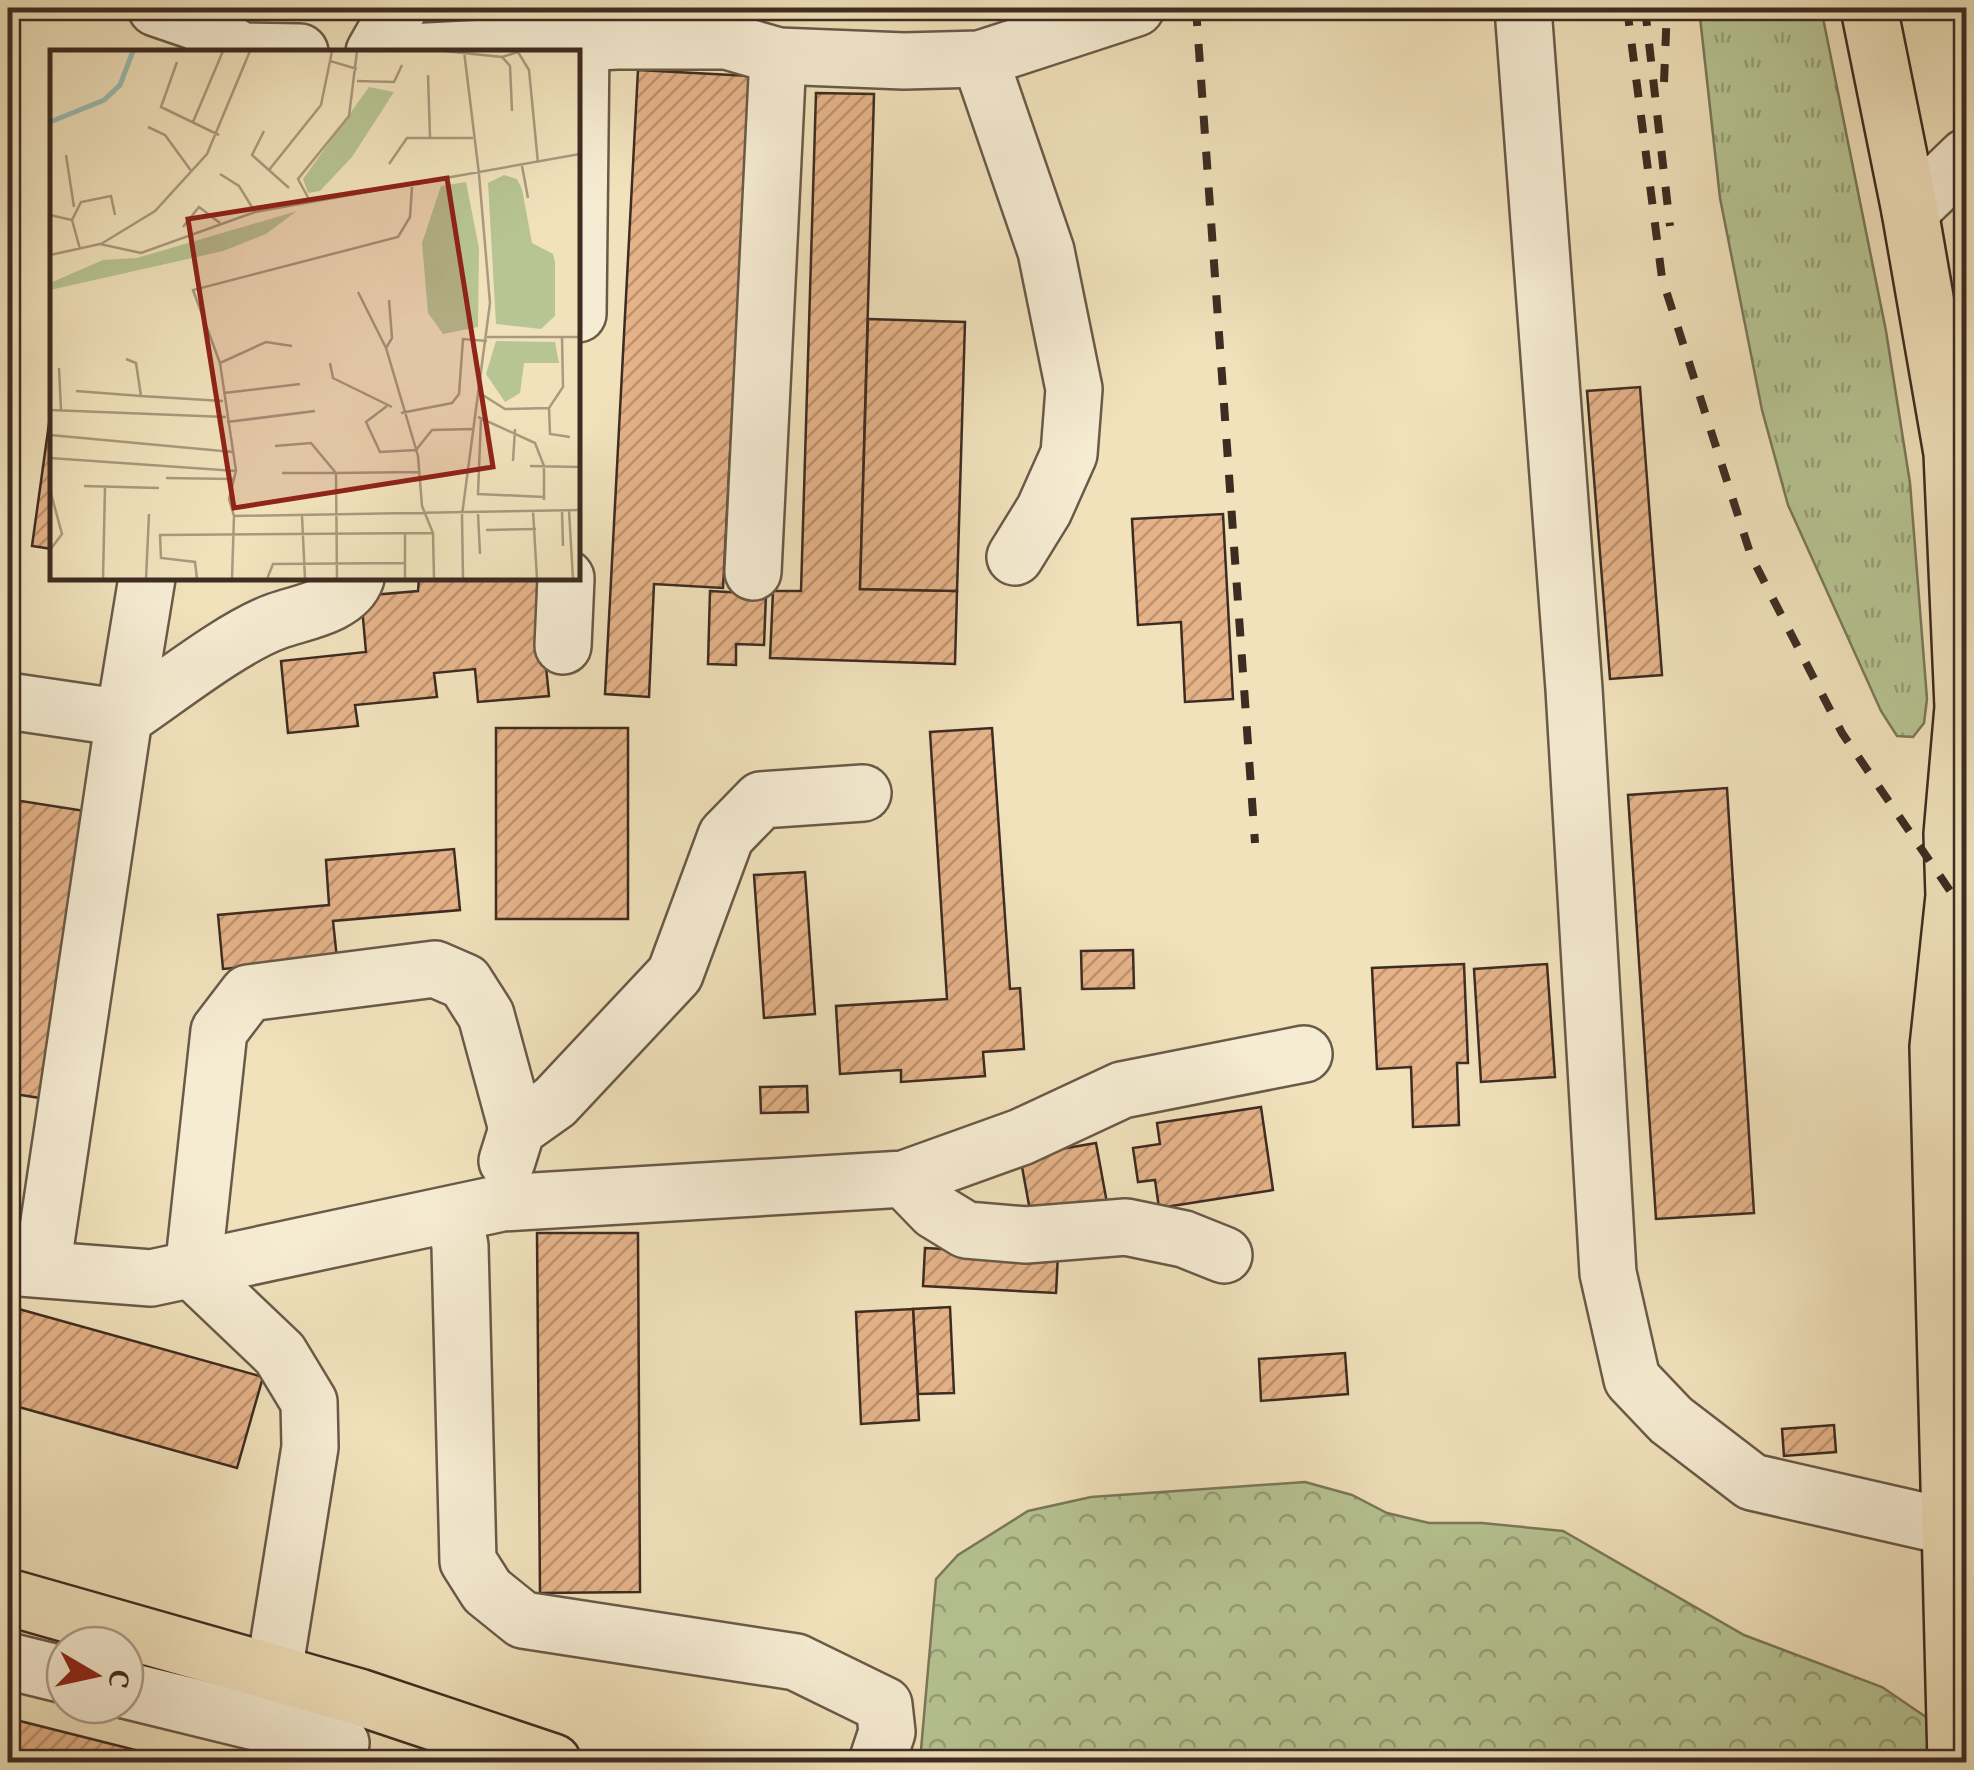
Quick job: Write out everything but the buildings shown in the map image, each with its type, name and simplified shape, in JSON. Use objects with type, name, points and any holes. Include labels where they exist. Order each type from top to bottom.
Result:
[{"type":"main road","points":[[1869,8],[1959,450],[1963,707],[1959,826],[1938,1048],[1956,1762]]},
{"type":"main road","points":[[8,1597],[274,1672],[344,1734],[522,1758]]},
{"type":"street","points":[[375,50],[399,8]]},
{"type":"street","points":[[428,50],[607,30],[733,24],[778,56],[904,61],[980,59],[1136,8]]},
{"type":"street","points":[[1522,8],[1574,689],[1608,1273],[1632,1378],[1671,1420],[1752,1482],[1949,1527]]},
{"type":"street","points":[[209,19],[294,50]]},
{"type":"street","points":[[580,294],[607,30]]},
{"type":"street","points":[[753,572],[778,56]]},
{"type":"street","points":[[980,59],[1046,251],[1074,389],[1069,454],[1044,510],[1015,557]]},
{"type":"street","points":[[1910,211],[1966,157]]},
{"type":"street","points":[[148,580],[25,1268],[150,1278],[478,1209],[904,1179],[1021,1137],[1122,1090],[1304,1054]]},
{"type":"street","points":[[8,701],[124,718],[271,623],[325,606],[354,586],[356,580]]},
{"type":"street","points":[[562,646],[566,580]]},
{"type":"street","points":[[518,1129],[556,1102],[674,974],[726,836],[761,800],[863,794]]},
{"type":"street","points":[[193,1271],[220,1031],[248,993],[435,969],[465,982],[486,1015],[518,1129],[505,1167],[460,1246],[468,1561],[487,1591],[523,1620],[796,1662],[884,1705],[887,1732],[877,1762]]},
{"type":"street","points":[[904,1179],[934,1210],[966,1230],[1026,1234],[1126,1227],[1184,1239],[1224,1255]]},
{"type":"street","points":[[193,1271],[280,1354],[308,1402],[310,1447],[274,1672]]},
{"type":"street","points":[[8,1662],[45,1671]]},
{"type":"street","points":[[145,1694],[344,1734]]},
{"type":"green space","points":[[1699,8],[1821,8],[1886,331],[1910,483],[1927,699],[1924,723],[1913,737],[1897,736],[1881,711],[1788,505],[1762,410],[1720,198]]},
{"type":"green space","points":[[1305,1482],[1352,1495],[1387,1513],[1429,1523],[1482,1523],[1563,1531],[1744,1635],[1882,1687],[1926,1717],[1939,1762],[924,1762],[921,1750],[936,1579],[958,1555],[1028,1511],[1091,1497]]},
{"type":"railway","points":[[1196,8],[1255,843]]},
{"type":"railway","points":[[1627,8],[1662,278],[1751,556],[1842,733],[1966,914]]},
{"type":"railway","points":[[1645,8],[1670,226]]},
{"type":"railway","points":[[1664,82],[1667,8]]}]
